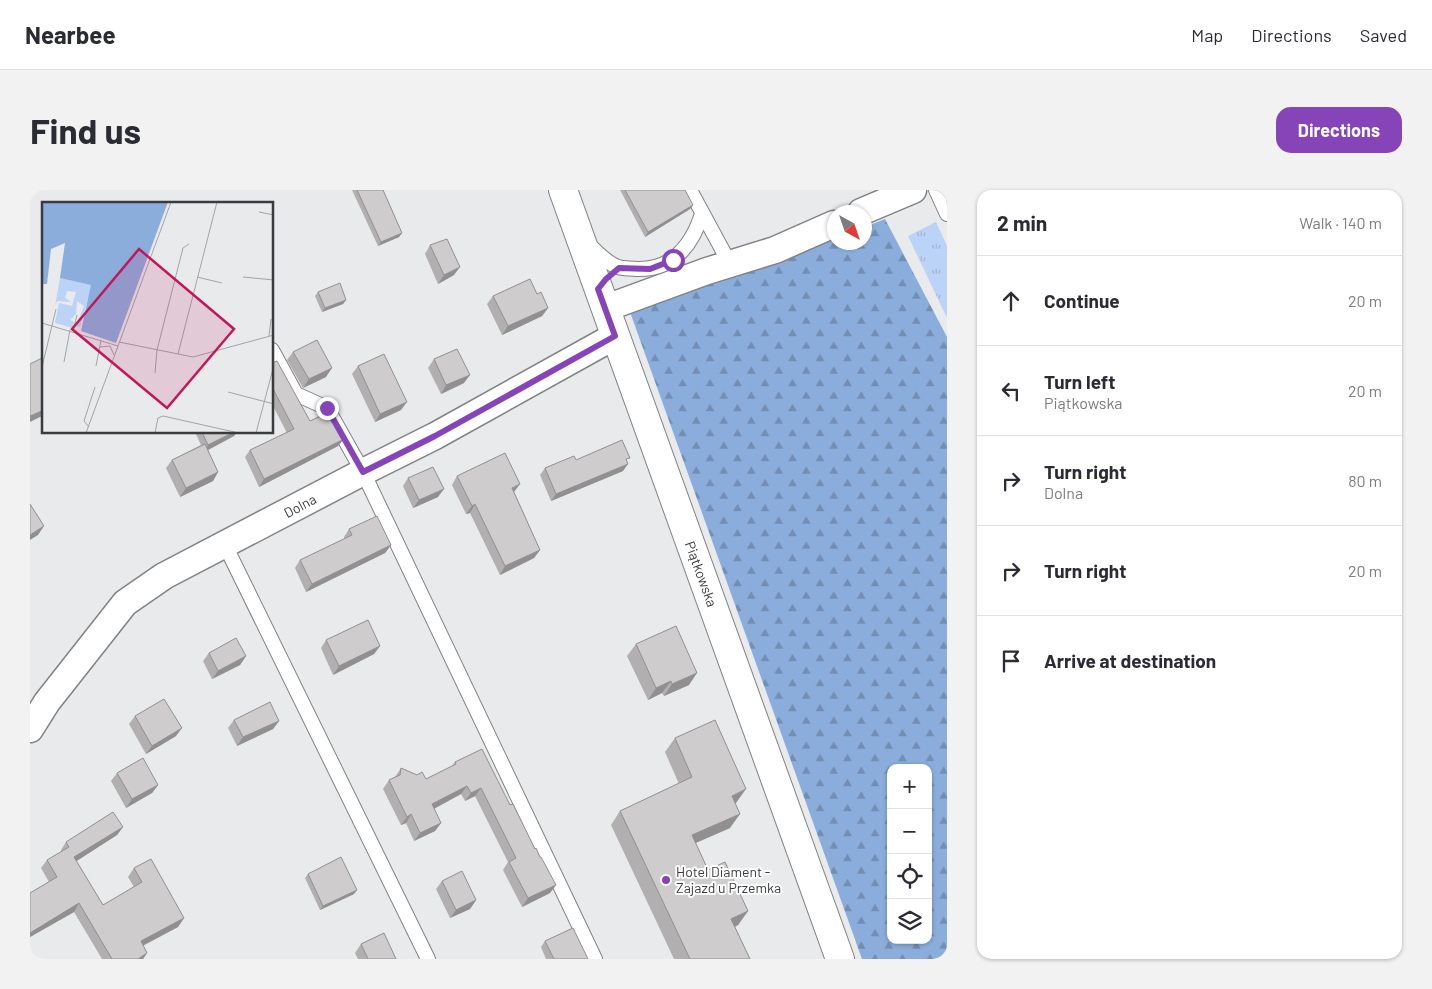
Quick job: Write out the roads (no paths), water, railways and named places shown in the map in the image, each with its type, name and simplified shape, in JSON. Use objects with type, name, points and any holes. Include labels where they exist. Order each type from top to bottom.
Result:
[{"type":"main road","name":"Piątkowska","points":[[563,190],[840,959]]},
{"type":"street","points":[[872,207],[913,190]]},
{"type":"street","points":[[602,299],[775,250],[827,227]]},
{"type":"street","name":"Dolna","points":[[30,729],[47,702],[125,603],[164,576],[435,436],[615,336]]},
{"type":"lane","points":[[690,190],[730,264]]},
{"type":"lane","points":[[936,190],[947,214]]},
{"type":"lane","points":[[580,237],[606,260],[619,268],[650,269],[673,260],[696,231],[702,214]]},
{"type":"lane","points":[[602,299],[606,279],[619,268]]},
{"type":"lane","points":[[274,354],[296,394],[327,408],[363,472],[595,959]]},
{"type":"lane","points":[[225,545],[428,959]]},
{"type":"place","name":"Hotel Diament - Zajazd u Przemka","points":[[666,880]]}]
